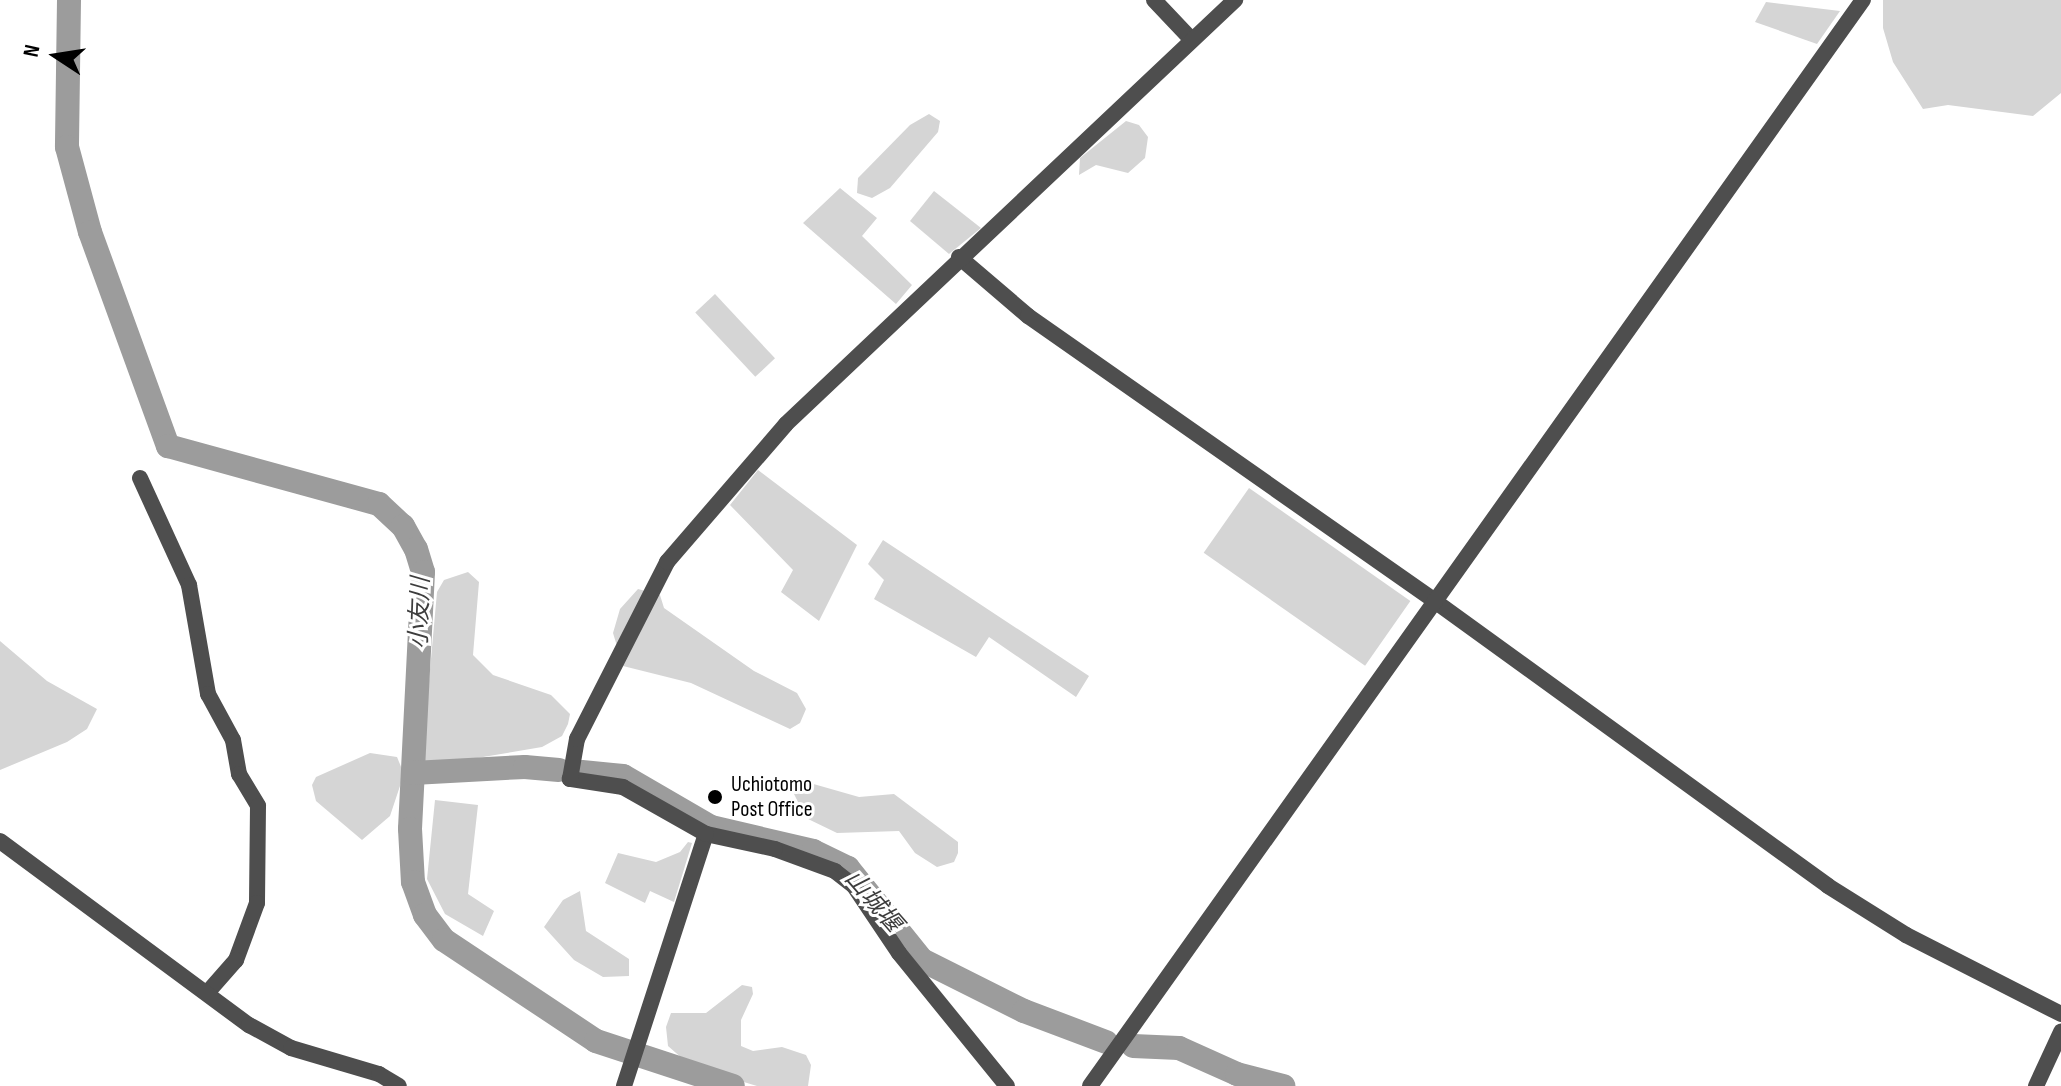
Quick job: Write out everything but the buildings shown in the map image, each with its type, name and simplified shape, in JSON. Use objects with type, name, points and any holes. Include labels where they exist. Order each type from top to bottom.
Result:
[{"type":"street","points":[[1154,0],[1191,39]]},
{"type":"street","points":[[1007,1086],[907,964],[854,886],[814,861],[706,834],[623,787],[570,779],[577,739],[598,690],[667,562],[718,500],[786,424],[959,257],[1036,191],[1235,0]]},
{"type":"street","points":[[1090,1086],[1863,0]]},
{"type":"street","points":[[959,257],[1028,316],[1436,602],[1828,886],[1906,935],[2061,1014]]},
{"type":"street","points":[[140,478],[189,585],[208,694],[233,740],[239,774],[258,806],[257,903],[236,960],[208,992]]},
{"type":"street","points":[[624,1086],[706,834]]},
{"type":"street","points":[[0,841],[249,1025],[291,1048],[379,1074],[399,1086]]},
{"type":"street","points":[[2036,1086],[2061,1032]]},
{"type":"shaded area","points":[[1883,0],[2061,0],[2061,93],[2033,116],[1948,105],[1923,109],[1893,62],[1883,28]]},
{"type":"shaded area","points":[[1766,2],[1840,11],[1817,44],[1755,22]]},
{"type":"shaded area","points":[[929,114],[940,121],[938,132],[890,188],[872,198],[857,193],[858,178],[910,125]]},
{"type":"shaded area","points":[[1126,121],[1139,125],[1148,137],[1145,158],[1128,173],[1096,165],[1079,175],[1080,158]]},
{"type":"shaded area","points":[[840,188],[877,218],[862,236],[912,285],[896,304],[803,223]]},
{"type":"shaded area","points":[[934,191],[981,228],[949,254],[910,221]]},
{"type":"shaded area","points":[[715,294],[775,358],[755,377],[695,312]]},
{"type":"shaded area","points":[[758,470],[857,545],[819,621],[781,592],[793,570],[730,505]]},
{"type":"shaded area","points":[[1249,488],[1410,601],[1365,666],[1204,553]]},
{"type":"shaded area","points":[[883,540],[1089,676],[1076,697],[989,637],[976,657],[874,599],[884,580],[868,564]]},
{"type":"shaded area","points":[[468,572],[479,582],[473,655],[493,675],[551,695],[570,714],[568,724],[562,736],[542,747],[429,766],[422,759],[437,592],[444,580]]},
{"type":"shaded area","points":[[638,589],[660,595],[664,608],[754,671],[797,693],[806,709],[800,723],[790,729],[691,683],[623,666],[613,633],[620,609]]},
{"type":"shaded area","points":[[0,641],[47,681],[97,709],[87,729],[67,742],[0,770]]},
{"type":"shaded area","points":[[370,753],[397,757],[404,774],[390,816],[362,840],[316,801],[312,785],[316,777]]},
{"type":"shaded area","points":[[803,781],[859,797],[894,794],[958,842],[954,862],[937,867],[915,853],[899,831],[837,833],[806,818],[790,786]]},
{"type":"shaded area","points":[[435,800],[478,805],[468,894],[494,911],[483,936],[445,914],[427,879]]},
{"type":"shaded area","points":[[688,842],[692,843],[674,902],[650,891],[645,903],[605,883],[618,853],[656,862],[680,852]]},
{"type":"shaded area","points":[[580,891],[586,931],[629,959],[629,976],[603,977],[574,960],[544,927],[563,900]]},
{"type":"shaded area","points":[[742,985],[752,987],[753,994],[741,1020],[741,1046],[753,1051],[782,1047],[806,1055],[811,1065],[808,1086],[757,1086],[691,1066],[668,1046],[666,1027],[671,1013],[706,1013]]},
{"type":"waterway","name":"小友川","points":[[69,0],[67,147],[90,232],[168,446],[379,504],[403,526],[416,549],[423,572],[410,829],[413,882],[425,915],[444,940],[596,1041],[733,1086]]},
{"type":"waterway","name":"山城堰","points":[[413,773],[525,767],[559,770]]},
{"type":"waterway","name":"山城堰","points":[[582,772],[623,776],[711,827],[813,851],[848,868],[922,960],[1024,1011],[1106,1042]]},
{"type":"waterway","name":"山城堰","points":[[1133,1046],[1179,1048],[1237,1074],[1283,1086]]},
{"type":"place","name":"Uchiotomo Post Office","points":[[715,797]]}]
